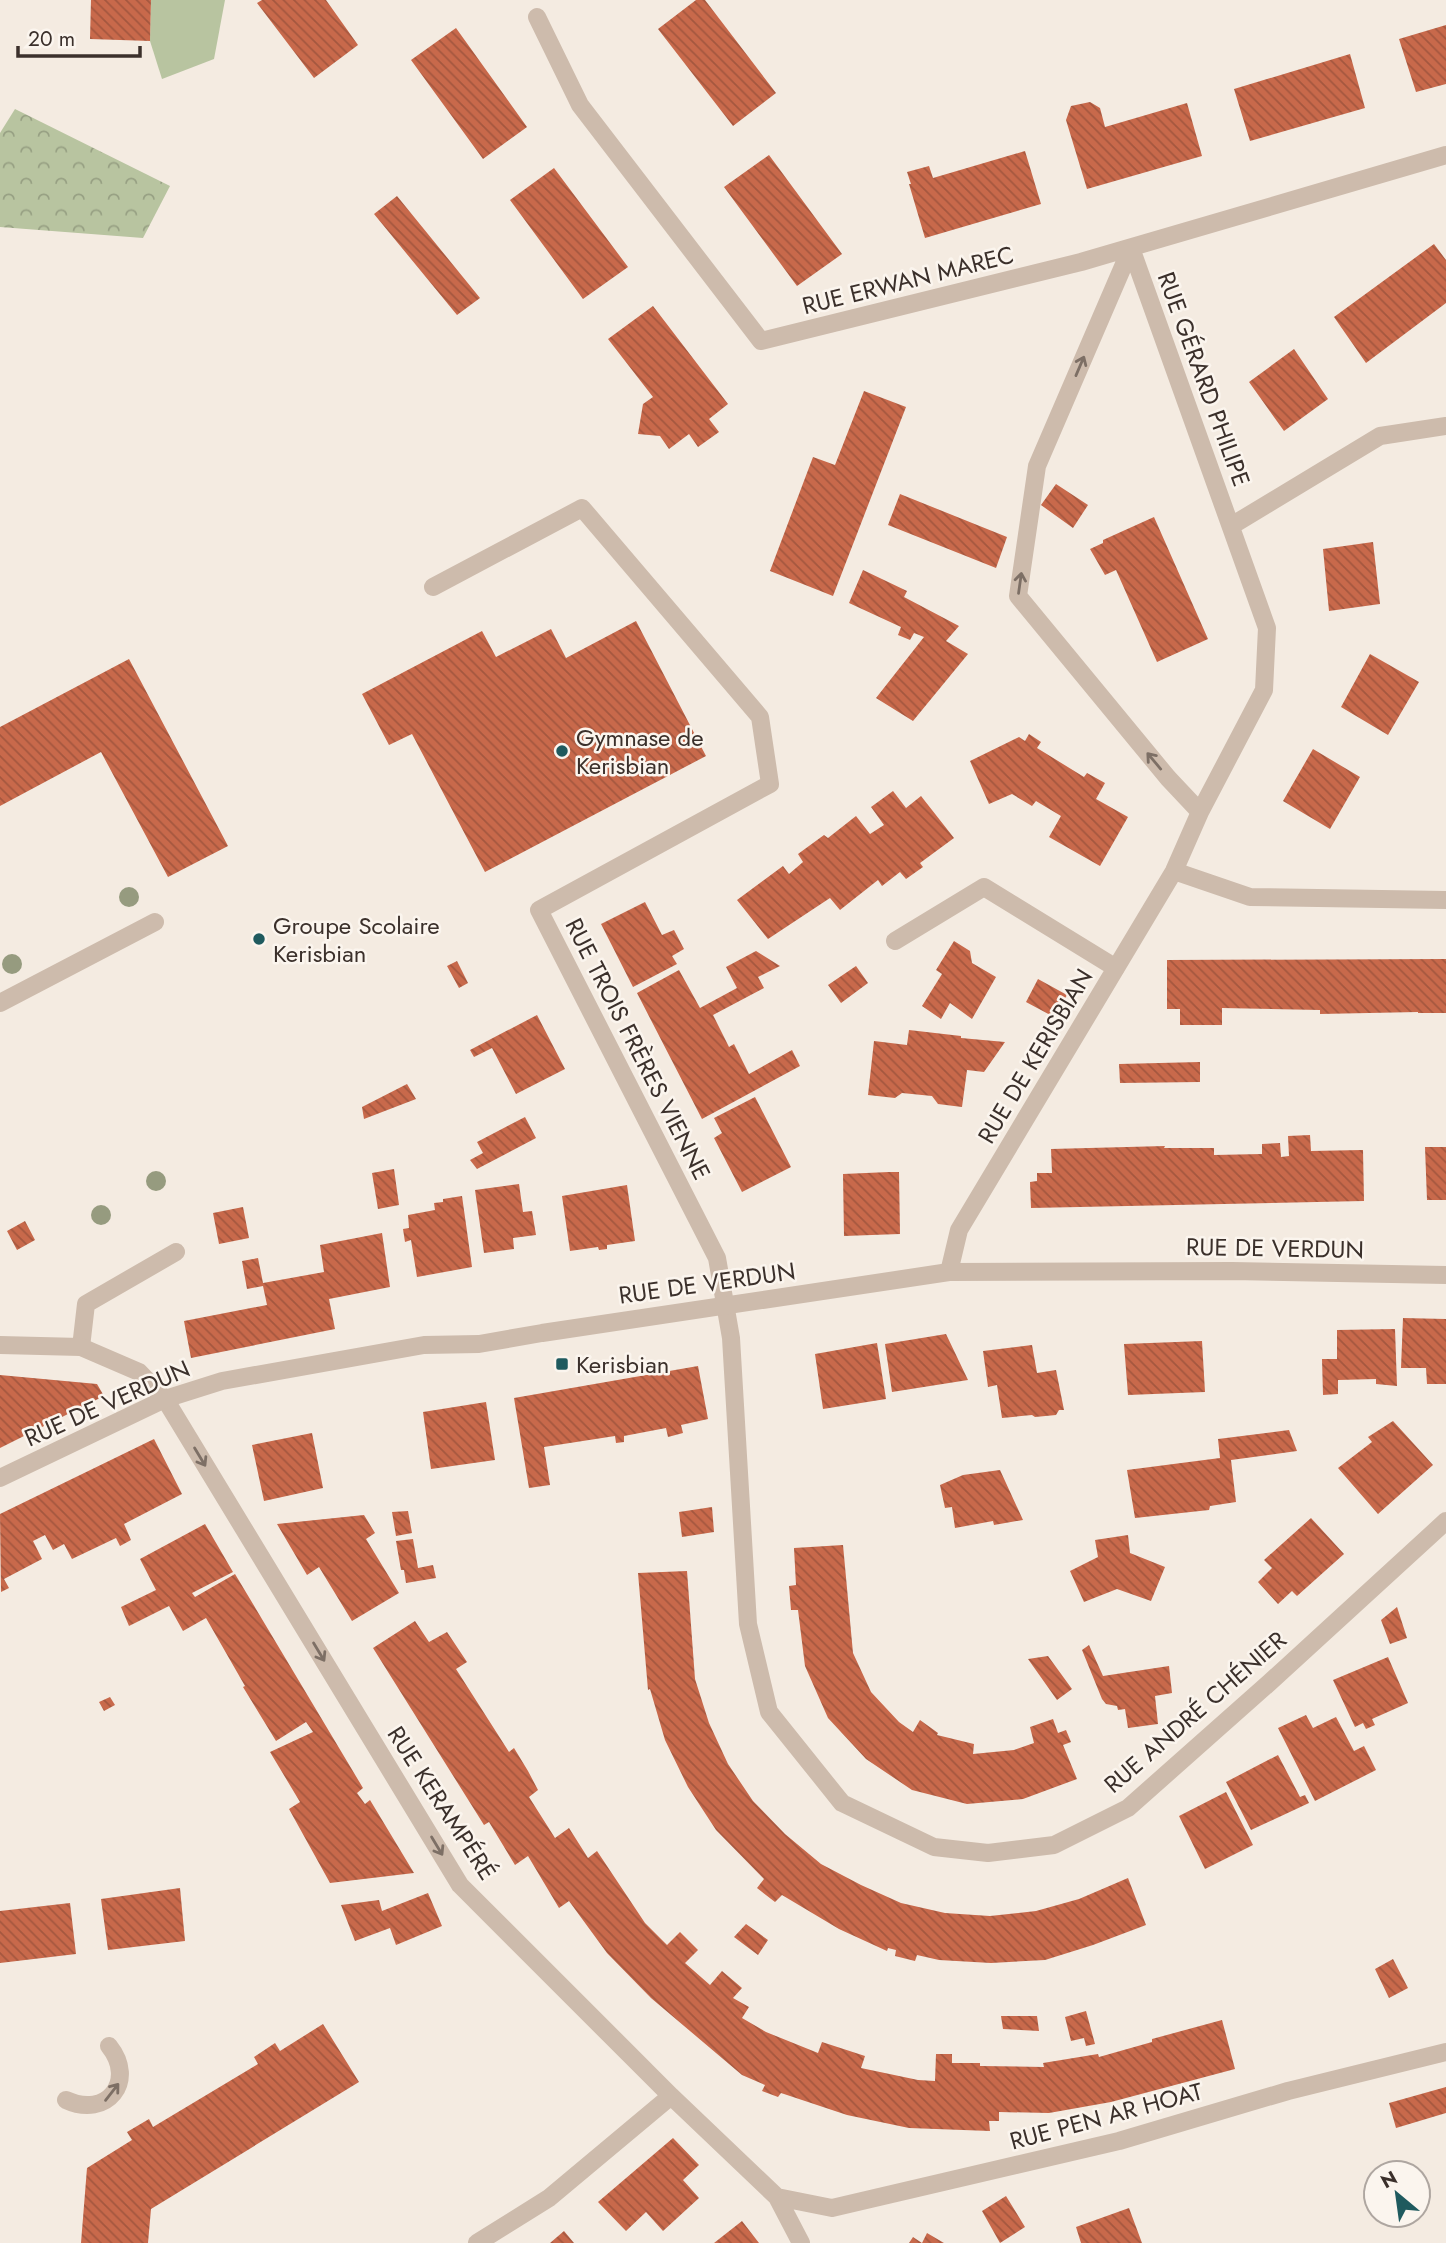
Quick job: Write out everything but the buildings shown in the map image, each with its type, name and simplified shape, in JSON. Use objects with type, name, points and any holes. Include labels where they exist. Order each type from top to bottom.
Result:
[{"type":"street","name":"RUE ERWAN MAREC","points":[[537,18],[580,105],[761,341],[1081,262],[1446,155]]},
{"type":"street","name":"RUE GÉRARD PHILIPE","points":[[1131,247],[1267,628],[1264,690],[1200,812]]},
{"type":"street","points":[[1131,247],[1037,466],[1018,596],[1168,778],[1200,812]]},
{"type":"street","name":"RUE GÉRARD PHILIPE","points":[[1231,526],[1380,436],[1446,426]]},
{"type":"street","name":"RUE TROIS FRÈRES VIENNE","points":[[433,587],[582,508],[760,717],[770,784],[539,910],[717,1258],[726,1306]]},
{"type":"street","name":"RUE DE KERISBIAN","points":[[949,1272],[959,1230],[1174,871],[1200,812]]},
{"type":"street","points":[[1174,871],[1250,897],[1446,900]]},
{"type":"street","points":[[895,941],[984,887],[1116,968]]},
{"type":"street","points":[[0,1003],[155,922]]},
{"type":"street","points":[[0,1345],[81,1347],[86,1304],[176,1252]]},
{"type":"street","name":"RUE DE VERDUN","points":[[0,1478],[164,1399],[222,1381],[425,1345],[479,1345],[542,1333],[949,1272],[1232,1271],[1446,1275]]},
{"type":"street","name":"RUE ANDRÉ CHÉNIER","points":[[726,1306],[731,1338],[748,1624],[769,1712],[842,1803],[934,1847],[988,1853],[1054,1845],[1128,1808],[1446,1521]]},
{"type":"street","name":"RUE KERAMPÉRÉ","points":[[81,1347],[139,1372],[164,1399],[460,1885],[671,2096],[777,2197],[801,2243]]},
{"type":"street","points":[[66,2100],[91,2106],[104,2102],[114,2093],[120,2082],[121,2068],[117,2056],[109,2046]]},
{"type":"street","name":"RUE PEN AR HOAT","points":[[777,2197],[832,2208],[1119,2141],[1288,2091],[1446,2052]]},
{"type":"street","points":[[477,2243],[550,2198],[671,2096]]},
{"type":"green space","points":[[151,0],[225,0],[214,59],[162,79],[150,41]]},
{"type":"green space","points":[[15,109],[170,186],[143,238],[0,227],[0,133]]},
{"type":"place","name":"Gymnase de Kerisbian","points":[[562,751]]},
{"type":"place","name":"Groupe Scolaire Kerisbian","points":[[259,939]]},
{"type":"place","name":"Kerisbian","points":[[562,1364]]}]
